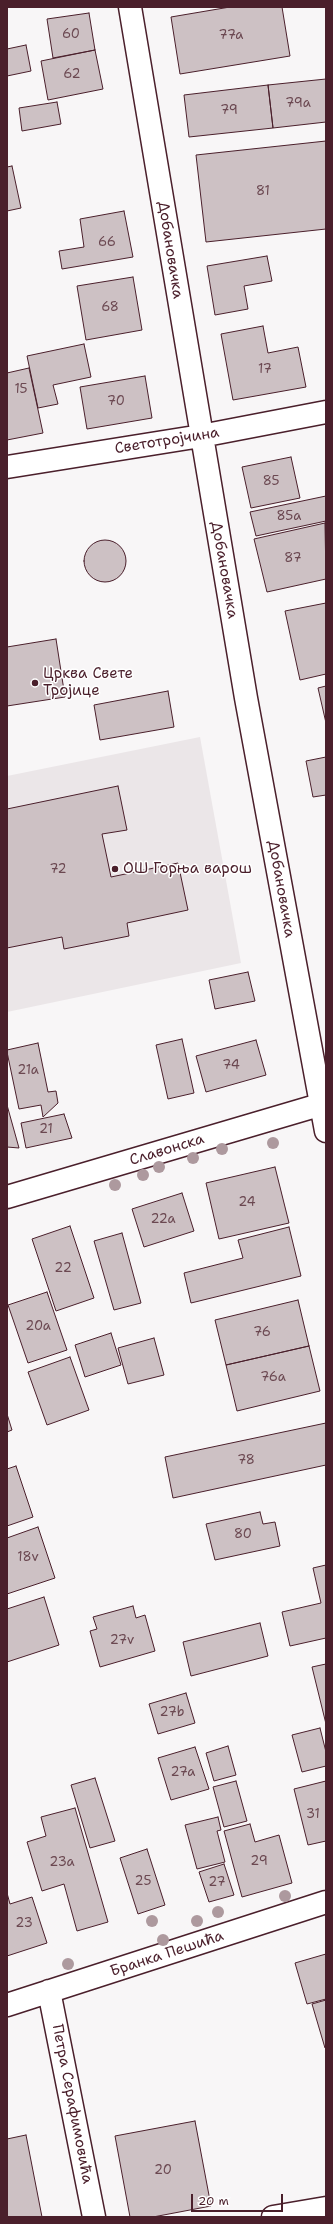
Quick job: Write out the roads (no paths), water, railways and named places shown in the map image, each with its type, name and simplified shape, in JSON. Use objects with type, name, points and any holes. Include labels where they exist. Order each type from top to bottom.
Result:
[{"type":"street","name":"Добановачка","points":[[130,7],[246,698],[323,1104],[326,1131]]},
{"type":"street","name":"Светотројчина","points":[[7,467],[201,436],[326,412]]},
{"type":"street","name":"Славонска","points":[[7,1197],[323,1104]]},
{"type":"street","name":"Бранка Пешића","points":[[7,2005],[326,1902]]},
{"type":"street","name":"Петра Серафимовића","points":[[50,1991],[94,2217]]},
{"type":"street","points":[[273,2217],[326,2208]]},
{"type":"place","name":"Црква Свете Тројице","points":[[35,683]]},
{"type":"place","name":"ОШ Горња варош","points":[[115,869]]}]
